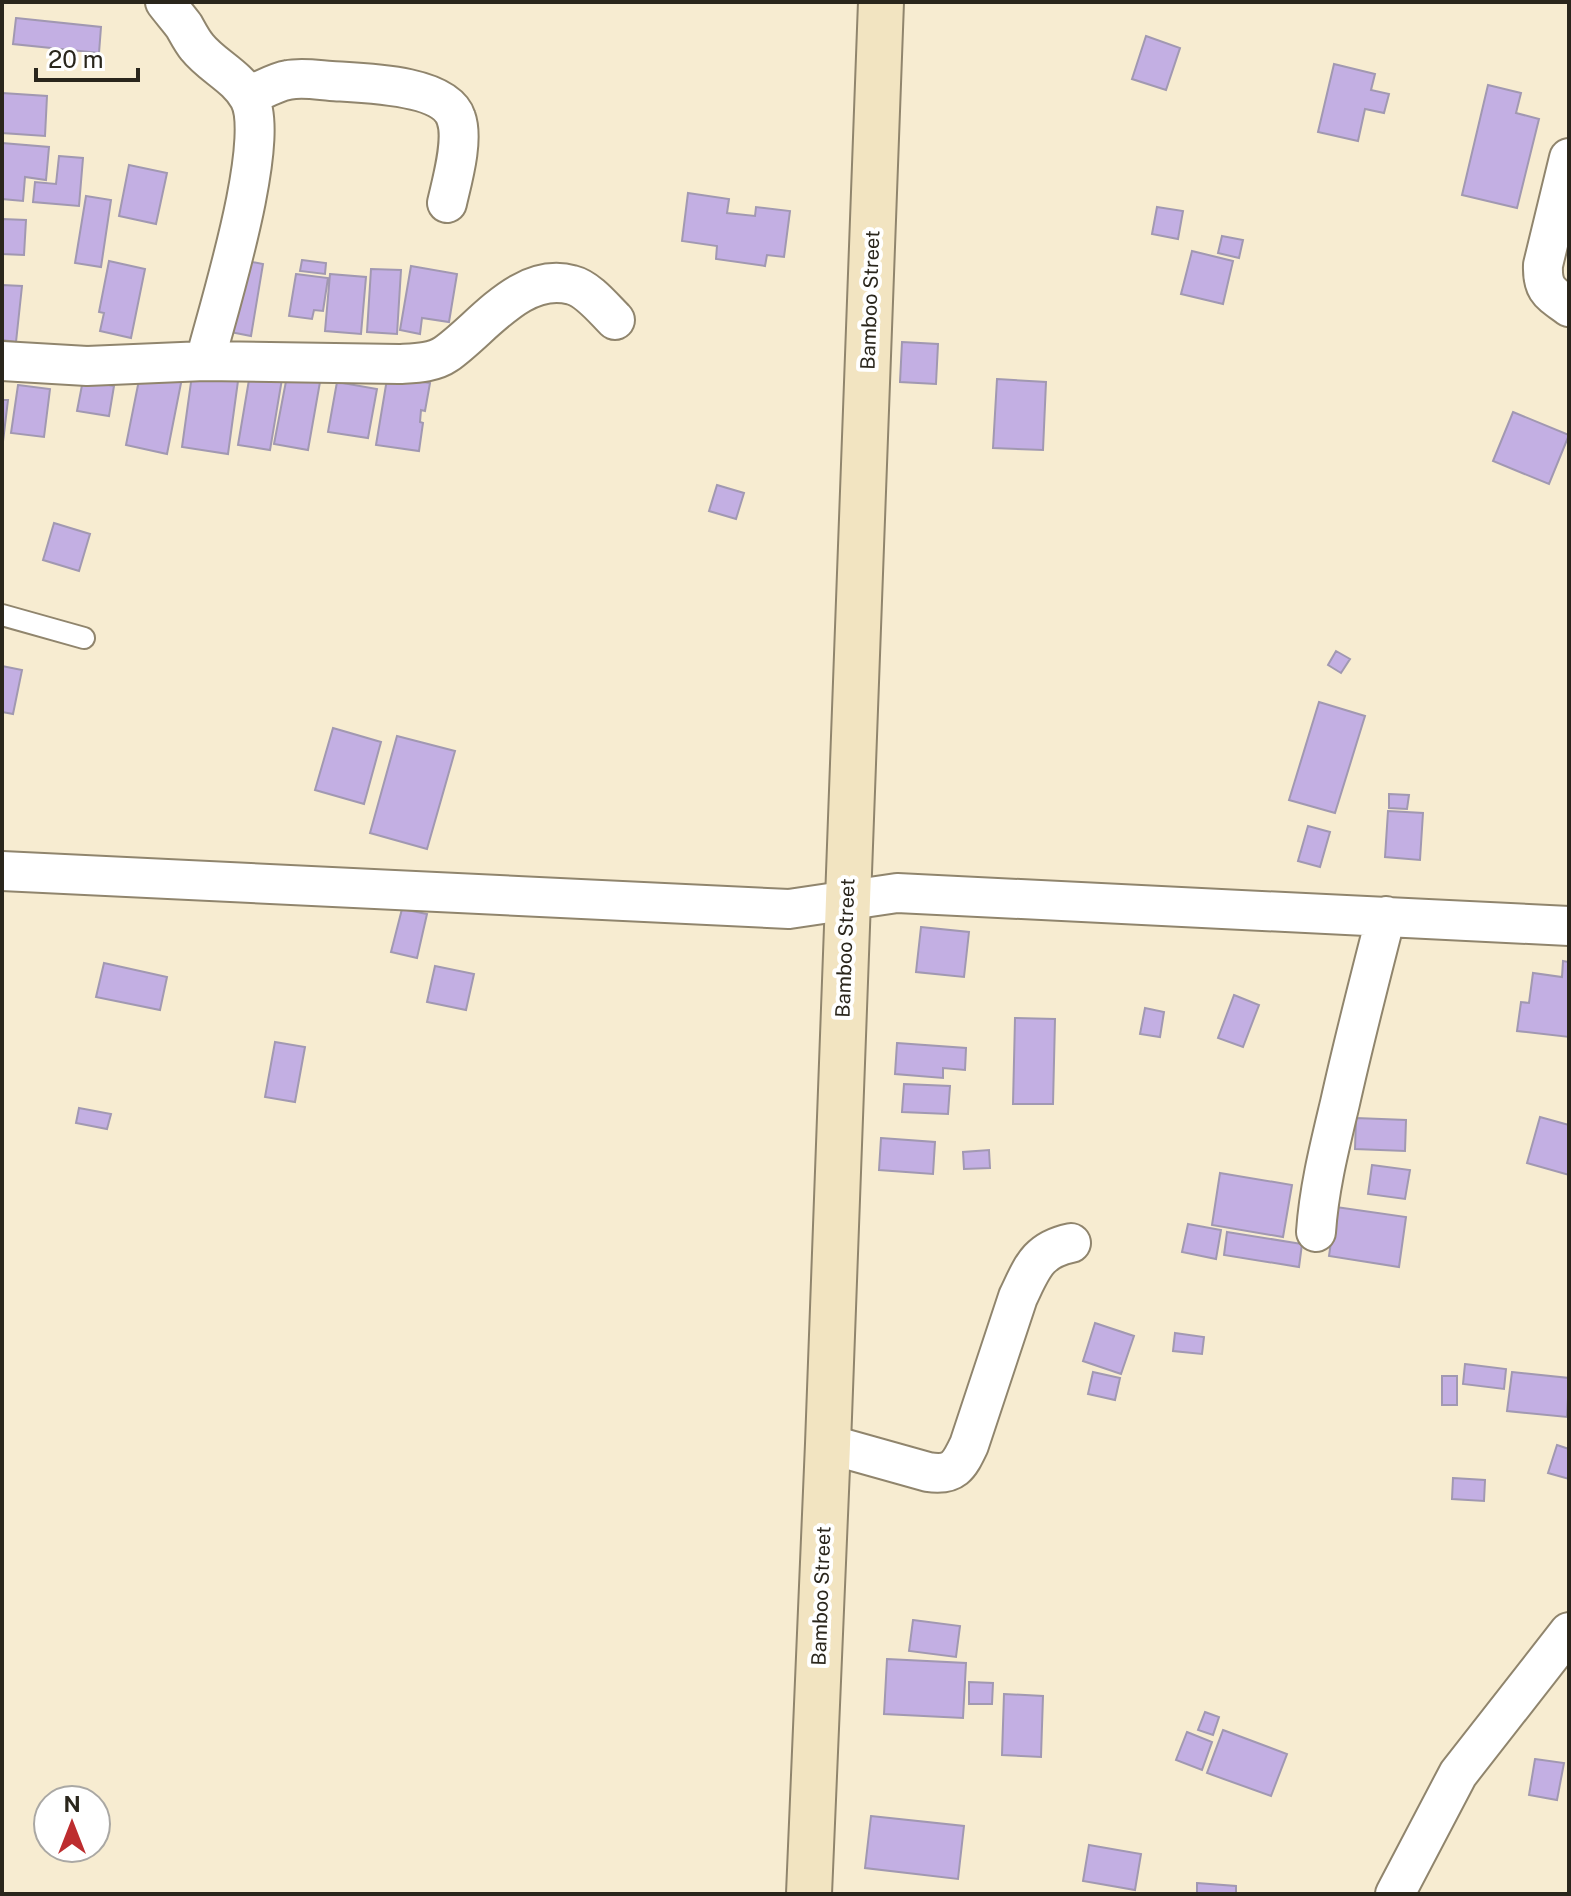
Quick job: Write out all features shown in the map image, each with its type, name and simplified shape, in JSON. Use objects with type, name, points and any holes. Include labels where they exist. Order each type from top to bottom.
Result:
[{"type":"street","points":[[165,2],[198,49],[235,80],[248,96],[255,112],[248,198],[205,361]]},
{"type":"street","name":"Bamboo Street","points":[[809,1894],[881,2]]},
{"type":"street","points":[[248,96],[289,80],[309,80],[407,88],[436,98],[451,109],[457,120],[457,164],[447,203]]},
{"type":"street","points":[[1569,158],[1542,277],[1545,289],[1569,307]]},
{"type":"street","points":[[2,361],[87,366],[205,361],[425,362],[445,355],[512,298],[535,287],[553,283],[573,285],[590,296],[615,320]]},
{"type":"street","points":[[2,871],[789,909],[897,893],[1569,926]]},
{"type":"street","points":[[1316,1232],[1330,1147],[1386,916]]},
{"type":"street","points":[[828,1444],[941,1474],[960,1464],[1018,1297],[1028,1277],[1040,1256],[1056,1246],[1071,1243]]},
{"type":"street","points":[[1395,1894],[1458,1774],[1569,1632]]},
{"type":"lane","points":[[2,615],[84,638]]},
{"type":"building","points":[[16,18],[101,27],[99,53],[13,44]]},
{"type":"building","points":[[1146,36],[1180,48],[1166,90],[1132,79]]},
{"type":"building","points":[[1334,64],[1375,74],[1371,90],[1389,94],[1384,113],[1365,109],[1358,141],[1318,132]]},
{"type":"building","points":[[1488,85],[1521,93],[1516,113],[1539,119],[1517,208],[1462,195]]},
{"type":"building","points":[[2,93],[47,96],[45,136],[2,133]]},
{"type":"building","points":[[2,143],[49,147],[46,180],[25,177],[23,201],[2,199]]},
{"type":"building","points":[[59,156],[83,158],[79,206],[33,202],[35,182],[56,184]]},
{"type":"building","points":[[129,165],[167,173],[156,224],[119,216]]},
{"type":"building","points":[[688,193],[729,199],[727,213],[755,216],[756,207],[790,211],[784,257],[767,255],[765,266],[716,259],[717,246],[682,241]]},
{"type":"building","points":[[86,196],[111,200],[101,267],[75,263]]},
{"type":"building","points":[[1157,207],[1183,211],[1178,239],[1152,234]]},
{"type":"building","points":[[2,219],[26,220],[24,255],[2,254]]},
{"type":"building","points":[[1222,236],[1243,240],[1239,258],[1218,253]]},
{"type":"building","points":[[1192,251],[1233,261],[1223,304],[1181,294]]},
{"type":"building","points":[[232,258],[263,264],[251,336],[220,330]]},
{"type":"building","points":[[302,260],[326,263],[325,274],[300,271]]},
{"type":"building","points":[[109,261],[145,269],[131,338],[100,331],[104,313],[99,312]]},
{"type":"building","points":[[411,266],[457,274],[449,322],[422,318],[420,334],[400,330]]},
{"type":"building","points":[[371,269],[401,270],[397,334],[367,332]]},
{"type":"building","points":[[296,274],[328,278],[323,311],[314,310],[312,319],[289,316]]},
{"type":"building","points":[[330,274],[366,277],[361,334],[325,331]]},
{"type":"building","points":[[2,285],[22,286],[16,342],[2,340]]},
{"type":"building","points":[[902,342],[938,344],[936,384],[900,382]]},
{"type":"building","points":[[389,367],[408,380],[430,383],[425,411],[421,410],[420,422],[423,423],[419,451],[376,445]]},
{"type":"building","points":[[251,368],[283,373],[270,450],[238,445]]},
{"type":"building","points":[[141,370],[182,378],[167,454],[126,445]]},
{"type":"building","points":[[192,375],[238,381],[228,454],[182,447]]},
{"type":"building","points":[[287,376],[320,382],[308,450],[274,444]]},
{"type":"building","points":[[997,379],[1046,382],[1043,450],[993,448]]},
{"type":"building","points":[[83,380],[114,386],[109,416],[77,411]]},
{"type":"building","points":[[337,382],[377,389],[368,438],[328,432]]},
{"type":"building","points":[[18,385],[50,389],[44,437],[11,433]]},
{"type":"building","points":[[2,400],[8,400],[2,450]]},
{"type":"building","points":[[1513,412],[1569,435],[1549,484],[1493,461]]},
{"type":"building","points":[[717,485],[744,493],[736,519],[709,511]]},
{"type":"building","points":[[54,523],[90,534],[79,571],[43,560]]},
{"type":"building","points":[[1336,651],[1350,659],[1341,673],[1328,665]]},
{"type":"building","points":[[2,666],[22,670],[13,714],[2,712]]},
{"type":"building","points":[[1319,702],[1365,716],[1335,813],[1289,800]]},
{"type":"building","points":[[333,728],[381,742],[364,804],[315,790]]},
{"type":"building","points":[[397,736],[455,751],[427,849],[370,833]]},
{"type":"building","points":[[1389,794],[1409,795],[1407,809],[1389,808]]},
{"type":"building","points":[[1388,811],[1423,813],[1420,860],[1385,857]]},
{"type":"building","points":[[1308,826],[1330,832],[1320,867],[1298,861]]},
{"type":"building","points":[[402,909],[427,914],[417,958],[391,952]]},
{"type":"building","points":[[921,927],[969,932],[964,977],[916,972]]},
{"type":"building","points":[[1563,961],[1569,962],[1569,1037],[1517,1031],[1521,1002],[1529,1003],[1533,973],[1562,977]]},
{"type":"building","points":[[104,963],[167,977],[160,1010],[96,997]]},
{"type":"building","points":[[435,966],[474,974],[466,1010],[427,1002]]},
{"type":"building","points":[[1234,995],[1259,1005],[1243,1047],[1218,1038]]},
{"type":"building","points":[[1145,1008],[1164,1012],[1160,1037],[1140,1034]]},
{"type":"building","points":[[1015,1018],[1055,1019],[1053,1104],[1013,1104]]},
{"type":"building","points":[[275,1042],[305,1047],[295,1102],[265,1097]]},
{"type":"building","points":[[897,1043],[966,1048],[965,1070],[943,1068],[943,1078],[895,1074]]},
{"type":"building","points":[[904,1084],[950,1086],[948,1114],[902,1112]]},
{"type":"building","points":[[79,1108],[111,1114],[107,1129],[76,1123]]},
{"type":"building","points":[[1540,1117],[1569,1125],[1569,1175],[1527,1163]]},
{"type":"building","points":[[1356,1118],[1406,1120],[1405,1151],[1355,1149]]},
{"type":"building","points":[[881,1138],[935,1142],[933,1174],[879,1170]]},
{"type":"building","points":[[989,1150],[990,1168],[964,1169],[963,1152]]},
{"type":"building","points":[[1372,1165],[1410,1170],[1405,1199],[1368,1194]]},
{"type":"building","points":[[1220,1173],[1292,1185],[1283,1237],[1212,1225]]},
{"type":"building","points":[[1336,1207],[1406,1217],[1399,1267],[1329,1256]]},
{"type":"building","points":[[1188,1224],[1221,1230],[1216,1259],[1182,1252]]},
{"type":"building","points":[[1227,1232],[1302,1244],[1299,1267],[1224,1255]]},
{"type":"building","points":[[1095,1323],[1134,1336],[1121,1374],[1083,1361]]},
{"type":"building","points":[[1175,1333],[1204,1337],[1202,1354],[1173,1351]]},
{"type":"building","points":[[1465,1364],[1506,1369],[1504,1389],[1463,1384]]},
{"type":"building","points":[[1093,1372],[1120,1378],[1115,1400],[1088,1394]]},
{"type":"building","points":[[1512,1372],[1569,1378],[1567,1417],[1507,1411]]},
{"type":"building","points":[[1442,1376],[1457,1376],[1457,1405],[1442,1405]]},
{"type":"building","points":[[1557,1445],[1569,1449],[1569,1479],[1548,1473]]},
{"type":"building","points":[[1453,1478],[1485,1480],[1484,1501],[1452,1499]]},
{"type":"building","points":[[913,1620],[960,1626],[956,1657],[909,1651]]},
{"type":"building","points":[[887,1659],[966,1663],[963,1718],[884,1714]]},
{"type":"building","points":[[969,1682],[993,1683],[992,1704],[969,1704]]},
{"type":"building","points":[[1004,1694],[1043,1696],[1041,1757],[1002,1755]]},
{"type":"building","points":[[1205,1712],[1219,1717],[1213,1735],[1198,1730]]},
{"type":"building","points":[[1223,1730],[1287,1754],[1271,1796],[1207,1773]]},
{"type":"building","points":[[1187,1732],[1212,1742],[1202,1770],[1176,1760]]},
{"type":"building","points":[[1535,1759],[1564,1763],[1557,1800],[1529,1795]]},
{"type":"building","points":[[871,1816],[964,1826],[958,1879],[865,1868]]},
{"type":"building","points":[[1089,1845],[1141,1854],[1135,1890],[1083,1881]]},
{"type":"building","points":[[1197,1883],[1236,1886],[1236,1894],[1197,1894]]}]
